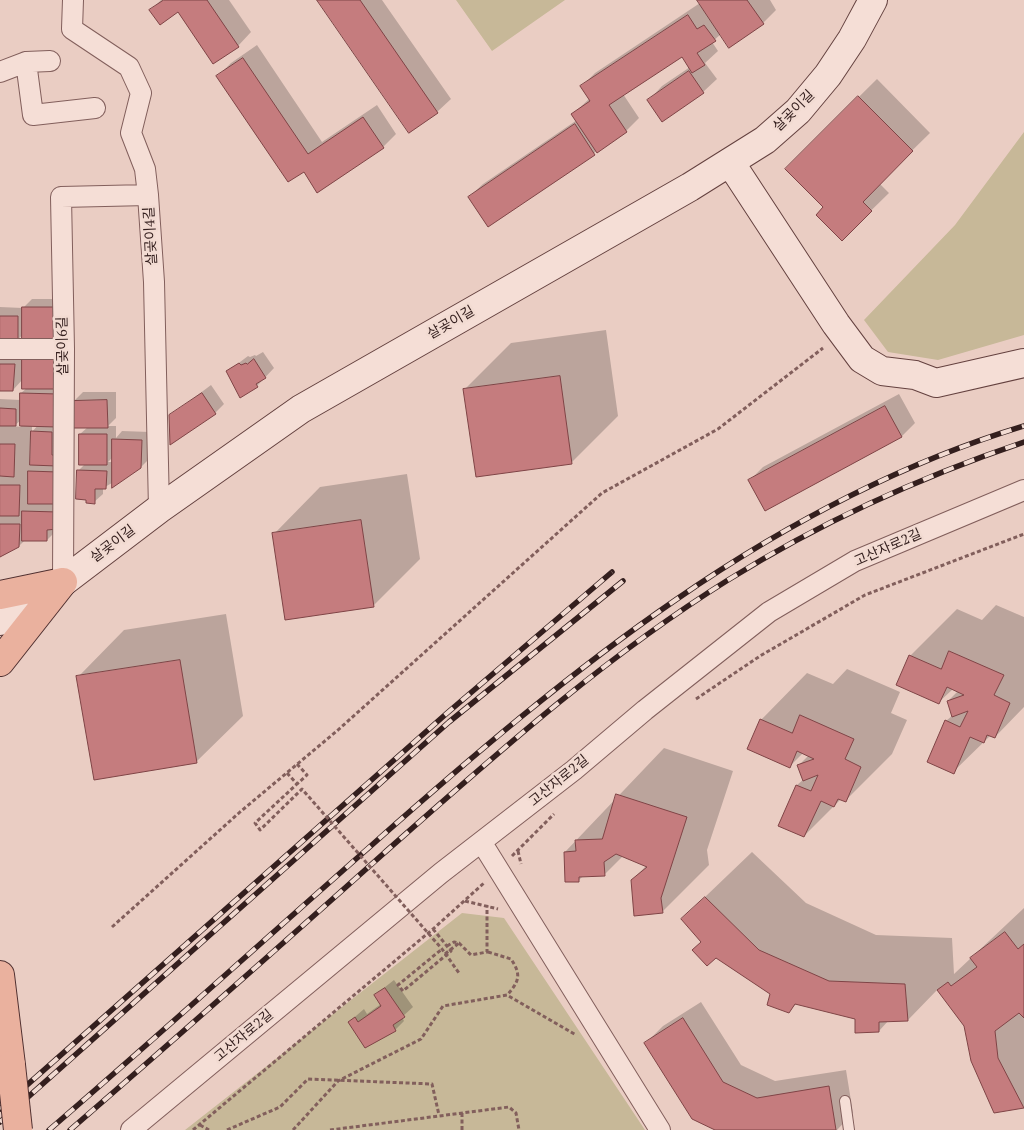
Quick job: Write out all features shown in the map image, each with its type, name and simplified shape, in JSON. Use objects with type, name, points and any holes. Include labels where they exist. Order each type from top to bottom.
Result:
[{"type":"main road","name":"살곶이길","points":[[0,621],[63,582],[159,509],[301,409],[690,187],[764,140],[798,111],[828,75],[852,39],[873,0]]},
{"type":"main road","points":[[730,162],[836,324],[862,359],[882,371],[915,376],[936,383],[1024,363]]},
{"type":"main road","points":[[0,595],[63,582]]},
{"type":"main road","points":[[0,662],[63,582]]},
{"type":"main road","points":[[0,975],[18,1130]]},
{"type":"street","name":"살곶이4길","points":[[73,0],[72,29],[129,67],[141,94],[131,133],[145,169],[148,195],[154,282],[159,509]]},
{"type":"street","points":[[0,72],[26,62],[50,61]]},
{"type":"street","points":[[26,62],[33,115],[95,108]]},
{"type":"street","name":"살곶이6길","points":[[63,582],[64,349],[61,197],[148,195]]},
{"type":"street","points":[[0,349],[64,349]]},
{"type":"street","name":"고산자로2길","points":[[131,1130],[441,873],[482,843],[769,612],[856,561],[1024,490]]},
{"type":"street","points":[[482,843],[660,1130]]},
{"type":"lane","points":[[845,1101],[849,1130]]},
{"type":"path","points":[[112,927],[602,493],[718,429],[824,346]]},
{"type":"path","points":[[688,704],[760,656],[865,595],[1024,534]]},
{"type":"path","points":[[297,764],[307,775],[255,824],[260,830],[302,789],[442,949],[459,973]]},
{"type":"path","points":[[287,773],[297,784]]},
{"type":"path","points":[[518,850],[556,812]]},
{"type":"path","points":[[193,1130],[433,929],[464,900]]},
{"type":"path","points":[[487,905],[487,952]]},
{"type":"path","points":[[433,929],[451,951],[403,991],[398,985],[442,949]]},
{"type":"path","points":[[293,1130],[338,1080],[421,1039],[443,1006],[507,995],[518,984],[519,976],[516,966],[511,959],[487,952],[471,955],[459,943],[454,942],[447,946]]},
{"type":"path","points":[[445,954],[459,943]]},
{"type":"path","points":[[507,995],[577,1036]]},
{"type":"path","points":[[227,1130],[280,1107],[308,1079],[432,1084],[439,1115]]},
{"type":"path","points":[[330,1130],[509,1107],[516,1113],[519,1130]]},
{"type":"path","points":[[462,1112],[462,1130]]},
{"type":"path","points":[[200,1125],[209,1130]]},
{"type":"shaded area","points":[[456,0],[565,0],[492,51]]},
{"type":"shaded area","points":[[1024,132],[1024,335],[938,360],[888,352],[864,320],[955,225]]},
{"type":"shaded area","points":[[462,913],[504,918],[645,1130],[185,1130]]},
{"type":"building","points":[[164,0],[207,0],[239,47],[213,64],[178,12],[160,25],[149,10]]},
{"type":"building","points":[[317,0],[360,0],[438,113],[409,133]]},
{"type":"building","points":[[697,0],[747,0],[764,24],[729,48]]},
{"type":"building","points":[[688,15],[697,29],[704,25],[716,41],[697,53],[705,65],[692,73],[682,57],[609,105],[627,132],[597,153],[571,114],[590,101],[580,86]]},
{"type":"building","points":[[243,58],[308,154],[363,117],[384,148],[317,193],[304,172],[288,182],[216,76]]},
{"type":"building","points":[[689,71],[704,93],[662,122],[647,100]]},
{"type":"building","points":[[858,96],[913,151],[863,202],[872,211],[842,241],[816,215],[823,207],[785,169]]},
{"type":"building","points":[[575,124],[595,155],[488,227],[468,197]]},
{"type":"building","points":[[22,307],[57,307],[58,342],[22,342]]},
{"type":"building","points":[[0,316],[18,316],[18,341],[0,340]]},
{"type":"building","points":[[22,358],[58,359],[57,389],[22,389]]},
{"type":"building","points":[[254,359],[266,378],[256,384],[258,387],[240,398],[226,371],[239,363],[241,365],[247,364]]},
{"type":"building","points":[[0,364],[15,364],[13,391],[0,391]]},
{"type":"building","points":[[560,376],[572,464],[476,477],[463,389]]},
{"type":"building","points":[[20,393],[58,394],[57,427],[20,426]]},
{"type":"building","points":[[202,393],[216,414],[170,445],[169,415]]},
{"type":"building","points":[[107,400],[108,428],[73,428],[73,401]]},
{"type":"building","points":[[885,406],[902,437],[765,511],[748,480]]},
{"type":"building","points":[[0,408],[16,409],[16,426],[0,426]]},
{"type":"building","points":[[31,431],[52,432],[52,455],[57,455],[57,466],[30,465]]},
{"type":"building","points":[[79,434],[107,434],[107,465],[79,465]]},
{"type":"building","points":[[112,439],[142,440],[141,468],[112,488]]},
{"type":"building","points":[[0,444],[15,444],[14,477],[0,476]]},
{"type":"building","points":[[77,470],[107,471],[106,489],[95,489],[95,504],[86,503],[86,500],[76,499]]},
{"type":"building","points":[[28,471],[58,472],[57,504],[28,504]]},
{"type":"building","points":[[0,485],[20,485],[19,516],[0,516]]},
{"type":"building","points":[[22,511],[58,512],[58,529],[47,530],[47,541],[22,541]]},
{"type":"building","points":[[361,520],[374,607],[285,620],[272,533]]},
{"type":"building","points":[[0,524],[20,524],[19,547],[0,557]]},
{"type":"building","points":[[949,651],[1004,675],[994,695],[1010,703],[995,738],[987,735],[984,743],[970,737],[954,774],[927,762],[945,720],[960,727],[968,711],[952,717],[947,701],[964,695],[947,687],[939,704],[896,685],[909,655],[941,669]]},
{"type":"building","points":[[180,660],[197,763],[94,780],[76,676]]},
{"type":"building","points":[[800,715],[854,739],[845,759],[861,767],[846,802],[838,799],[834,807],[821,801],[804,837],[778,826],[796,785],[811,791],[818,775],[803,781],[797,765],[814,759],[797,751],[790,768],[747,749],[760,719],[792,733]]},
{"type":"building","points":[[616,794],[687,817],[661,898],[663,913],[634,916],[631,880],[647,867],[616,854],[604,862],[605,876],[579,877],[579,882],[565,882],[564,852],[576,851],[575,840],[602,839]]},
{"type":"building","points":[[705,897],[759,950],[829,981],[905,984],[908,1021],[879,1022],[879,1032],[855,1033],[855,1019],[795,1004],[789,1013],[767,1005],[770,994],[716,958],[707,966],[692,950],[701,942],[681,919]]},
{"type":"building","points":[[1005,932],[1018,949],[1024,944],[1024,1018],[1019,1013],[995,1031],[998,1058],[1024,1108],[994,1113],[971,1061],[964,1026],[937,990],[948,982],[951,986],[977,967],[970,958]]},
{"type":"building","points":[[385,988],[405,1017],[393,1025],[396,1031],[365,1048],[348,1022],[355,1017],[358,1022],[381,1006],[374,995]]},
{"type":"building","points":[[683,1018],[723,1082],[757,1098],[829,1086],[836,1130],[715,1130],[692,1119],[644,1043]]},
{"type":"railway","points":[[49,1130],[446,780],[597,657],[676,599],[758,547],[843,499],[932,459],[1024,426]]},
{"type":"railway","points":[[70,1130],[508,745],[593,675],[637,642],[728,580],[835,520],[947,470],[1024,442]]},
{"type":"railway","points":[[0,1109],[446,714],[612,572]]},
{"type":"railway","points":[[0,1122],[449,722],[623,581]]}]
